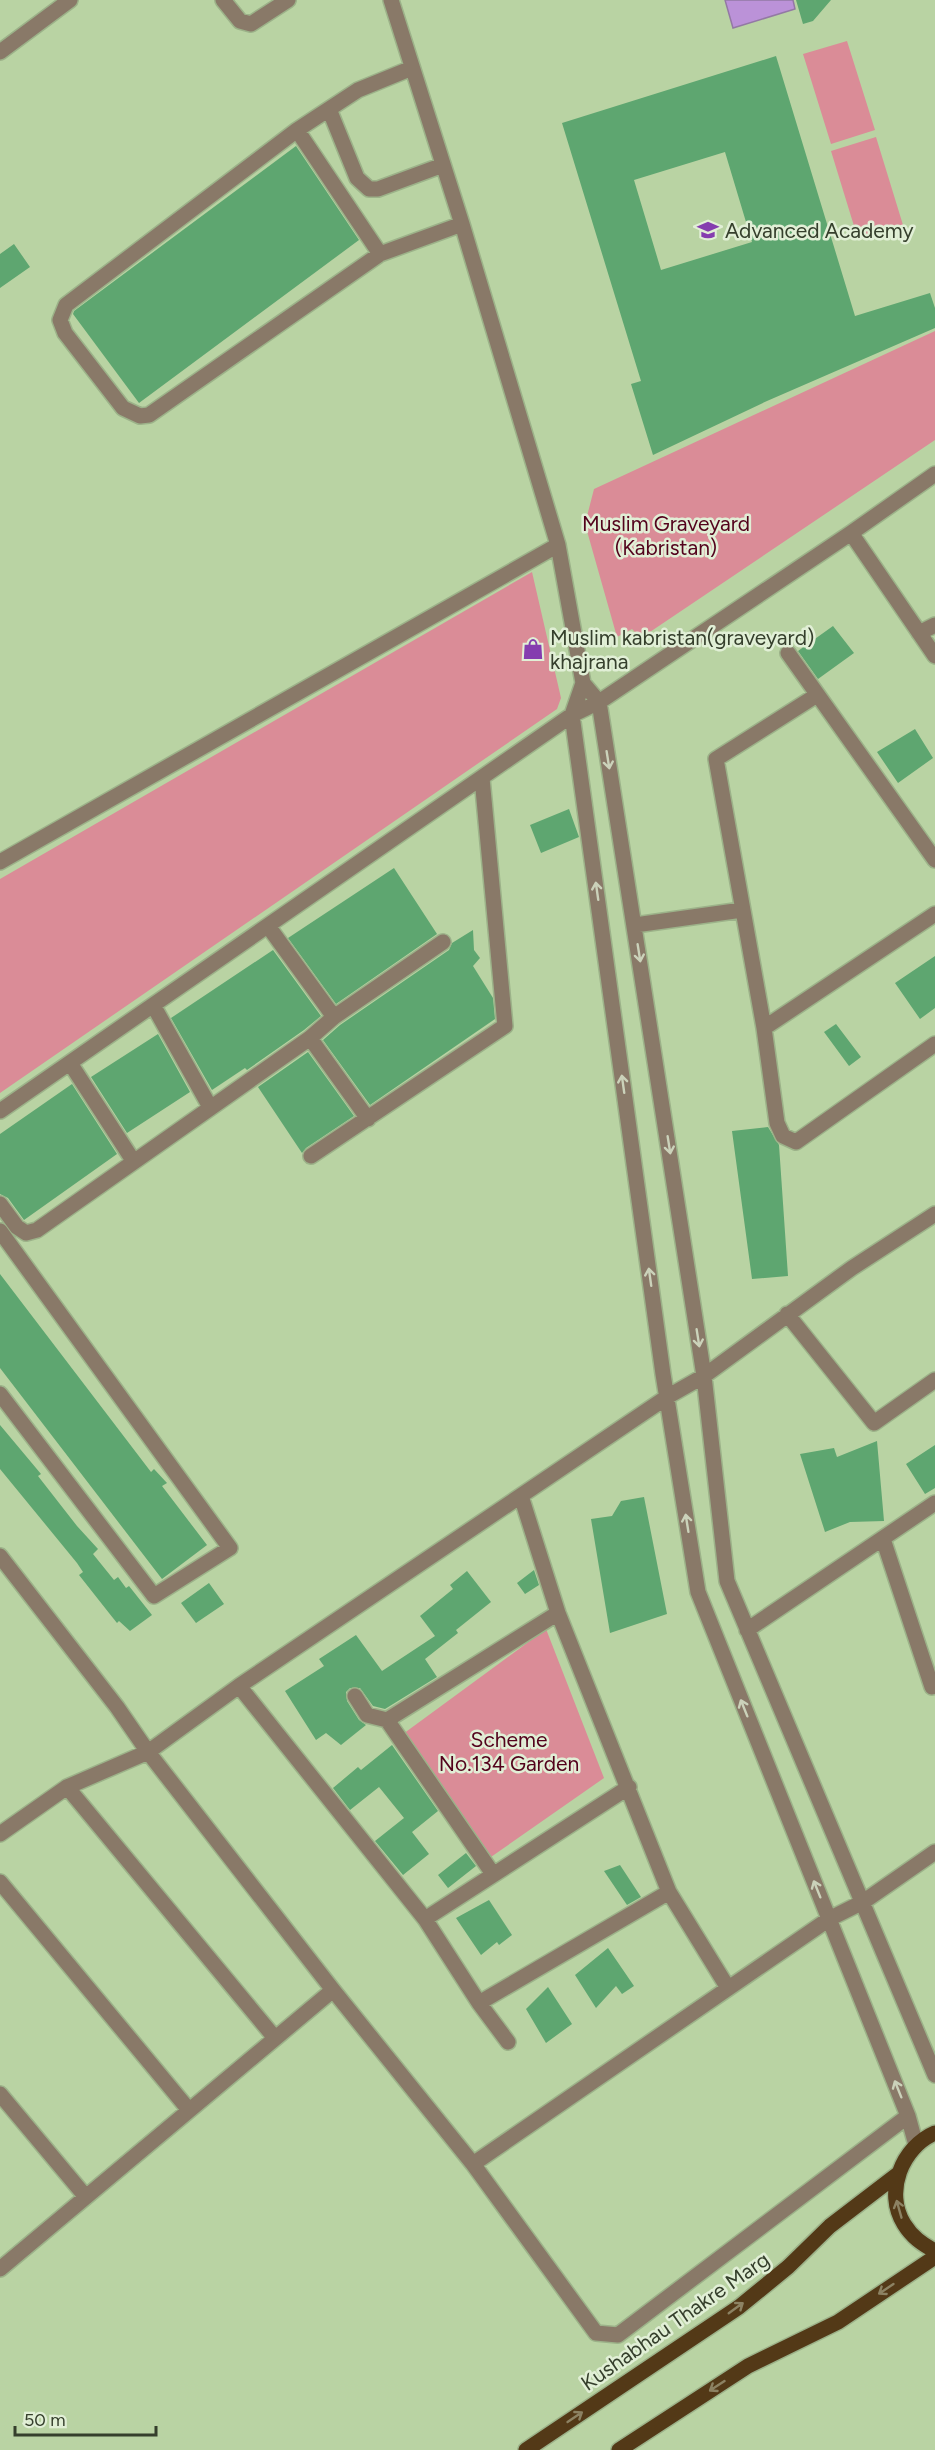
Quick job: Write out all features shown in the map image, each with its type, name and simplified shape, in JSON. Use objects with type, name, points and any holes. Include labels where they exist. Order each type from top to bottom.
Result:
[{"type":"main road","points":[[935,2133],[916,2145],[906,2158],[898,2174],[896,2198],[903,2222],[918,2241],[935,2251]]},
{"type":"main road","name":"Kushabhau Thakre Marg","points":[[526,2450],[739,2307],[788,2267],[830,2226],[898,2174]]},
{"type":"main road","points":[[619,2450],[748,2366],[838,2322],[935,2257]]},
{"type":"street","points":[[0,52],[70,0]]},
{"type":"street","points":[[223,0],[240,21],[251,24],[288,0]]},
{"type":"street","points":[[391,0],[462,224],[558,545],[583,683],[572,715],[667,1397],[698,1592],[908,2116],[916,2145]]},
{"type":"street","points":[[412,68],[358,90],[297,130],[66,305],[60,320],[64,333],[123,408],[140,416],[149,415],[380,254],[462,224]]},
{"type":"street","points":[[329,109],[357,178],[369,189],[378,189],[443,165]]},
{"type":"street","points":[[297,130],[380,254]]},
{"type":"street","points":[[0,1111],[572,715],[599,702],[935,474]]},
{"type":"street","points":[[851,533],[935,656]]},
{"type":"street","points":[[0,862],[558,545]]},
{"type":"street","points":[[919,633],[935,625]]},
{"type":"street","points":[[788,653],[935,860]]},
{"type":"street","points":[[583,683],[599,702],[635,926],[704,1376],[727,1581],[935,2075]]},
{"type":"street","points":[[817,695],[716,759],[764,1028],[777,1123],[783,1136],[796,1142],[935,1044]]},
{"type":"street","points":[[311,1156],[505,1026],[482,778]]},
{"type":"street","points":[[635,926],[742,910]]},
{"type":"street","points":[[764,1028],[935,914]]},
{"type":"street","points":[[268,926],[334,1017]]},
{"type":"street","points":[[0,1204],[17,1227],[26,1233],[37,1230],[310,1038],[334,1017],[443,942]]},
{"type":"street","points":[[153,1005],[210,1107]]},
{"type":"street","points":[[310,1038],[368,1119]]},
{"type":"street","points":[[70,1063],[134,1162]]},
{"type":"street","points":[[0,1834],[67,1786],[148,1752],[239,1686],[667,1397],[704,1376],[787,1314],[935,1214]]},
{"type":"street","points":[[0,1231],[230,1548],[154,1596],[0,1394]]},
{"type":"street","points":[[787,1314],[874,1423],[935,1380]]},
{"type":"street","points":[[521,1496],[558,1613],[669,1892],[728,1988]]},
{"type":"street","points":[[747,1630],[935,1503]]},
{"type":"street","points":[[883,1539],[932,1687],[935,1685]]},
{"type":"street","points":[[0,1556],[117,1707],[148,1752],[333,1990],[473,2164],[596,2333],[618,2335],[908,2116]]},
{"type":"street","points":[[387,1720],[558,1613]]},
{"type":"street","points":[[239,1686],[425,1918],[479,2003],[508,2042]]},
{"type":"street","points":[[355,1696],[367,1715],[387,1720],[493,1874]]},
{"type":"street","points":[[67,1786],[275,2038]]},
{"type":"street","points":[[425,1918],[629,1787]]},
{"type":"street","points":[[473,2164],[829,1918],[863,1902],[935,1852]]},
{"type":"street","points":[[0,1882],[189,2110]]},
{"type":"street","points":[[479,2003],[669,1892]]},
{"type":"street","points":[[0,2269],[333,1990]]},
{"type":"street","points":[[0,2094],[86,2197]]},
{"type":"green space","points":[[847,41],[875,130],[831,144],[803,54]]},
{"type":"green space","points":[[876,137],[903,225],[858,239],[831,151]]},
{"type":"green space","name":"Muslim Graveyard (Kabristan)","points":[[935,331],[935,440],[641,638],[632,629],[617,637],[585,524],[594,489]]},
{"type":"green space","points":[[532,572],[561,698],[557,709],[0,1093],[0,879]]},
{"type":"green space","name":"Scheme No.134 Garden","points":[[546,1629],[604,1778],[488,1859],[403,1734]]},
{"type":"shaded area","points":[[725,0],[793,0],[795,9],[733,28]]},
{"type":"building","points":[[796,0],[831,0],[813,21],[803,24]]},
{"type":"building","points":[[776,56],[855,316],[930,293],[935,308],[935,328],[767,401],[653,455],[631,384],[641,381],[562,123]],"holes":[[[725,152],[752,242],[661,270],[634,180]]]},
{"type":"building","points":[[296,146],[359,240],[139,403],[73,314],[74,311]]},
{"type":"building","points":[[14,244],[30,267],[0,288],[0,254]]},
{"type":"building","points":[[833,626],[854,653],[818,679],[798,651]]},
{"type":"building","points":[[915,729],[933,758],[898,783],[877,752]]},
{"type":"building","points":[[569,809],[579,837],[541,853],[530,825]]},
{"type":"building","points":[[394,868],[437,934],[336,1004],[288,938]]},
{"type":"building","points":[[473,930],[474,950],[480,958],[473,966],[493,998],[495,1019],[370,1105],[323,1040],[340,1025],[449,950],[452,943]]},
{"type":"building","points":[[273,950],[321,1016],[247,1070],[245,1068],[212,1090],[171,1018]]},
{"type":"building","points":[[935,956],[935,1008],[920,1019],[895,983]]},
{"type":"building","points":[[836,1024],[861,1057],[849,1066],[824,1032]]},
{"type":"building","points":[[158,1034],[190,1092],[127,1133],[91,1077]]},
{"type":"building","points":[[308,1052],[354,1116],[302,1153],[258,1087]]},
{"type":"building","points":[[72,1084],[117,1154],[24,1220],[8,1198],[0,1194],[0,1134]]},
{"type":"building","points":[[768,1127],[779,1145],[788,1276],[752,1279],[732,1131]]},
{"type":"building","points":[[0,1274],[151,1472],[154,1469],[167,1483],[162,1486],[207,1545],[162,1579],[0,1368]]},
{"type":"building","points":[[0,1425],[41,1474],[38,1476],[77,1526],[98,1549],[93,1554],[114,1580],[118,1577],[126,1588],[129,1586],[152,1615],[130,1631],[119,1621],[117,1623],[79,1575],[83,1572],[77,1563],[0,1469]]},
{"type":"building","points":[[877,1441],[884,1521],[850,1522],[825,1532],[800,1454],[834,1448],[837,1457]]},
{"type":"building","points":[[935,1445],[935,1488],[925,1494],[906,1464]]},
{"type":"building","points":[[644,1497],[667,1614],[610,1633],[591,1519],[612,1516],[621,1501]]},
{"type":"building","points":[[534,1570],[539,1585],[525,1594],[517,1583]]},
{"type":"building","points":[[467,1571],[491,1602],[456,1630],[458,1633],[425,1659],[437,1677],[385,1709],[373,1706],[360,1688],[350,1688],[346,1692],[347,1701],[359,1720],[366,1725],[341,1745],[326,1733],[316,1740],[285,1691],[324,1666],[319,1659],[356,1635],[382,1671],[435,1636],[420,1616],[453,1589],[450,1585]]},
{"type":"building","points":[[209,1583],[224,1604],[196,1623],[181,1603]]},
{"type":"building","points":[[392,1745],[438,1811],[412,1832],[429,1854],[403,1875],[375,1841],[404,1818],[379,1787],[350,1810],[333,1788],[358,1767],[361,1770]]},
{"type":"building","points":[[466,1853],[476,1866],[448,1888],[438,1875]]},
{"type":"building","points":[[620,1865],[641,1897],[627,1905],[604,1871]]},
{"type":"building","points":[[489,1900],[512,1935],[499,1945],[497,1942],[481,1955],[456,1918]]},
{"type":"building","points":[[608,1948],[634,1986],[622,1994],[616,1986],[596,2008],[575,1975]]},
{"type":"building","points":[[548,1987],[572,2024],[546,2043],[526,2009]]},
{"type":"place","name":"Advanced Academy","points":[[708,230]]},
{"type":"place","name":"Muslim kabristan(graveyard) khajrana","points":[[533,649]]}]
